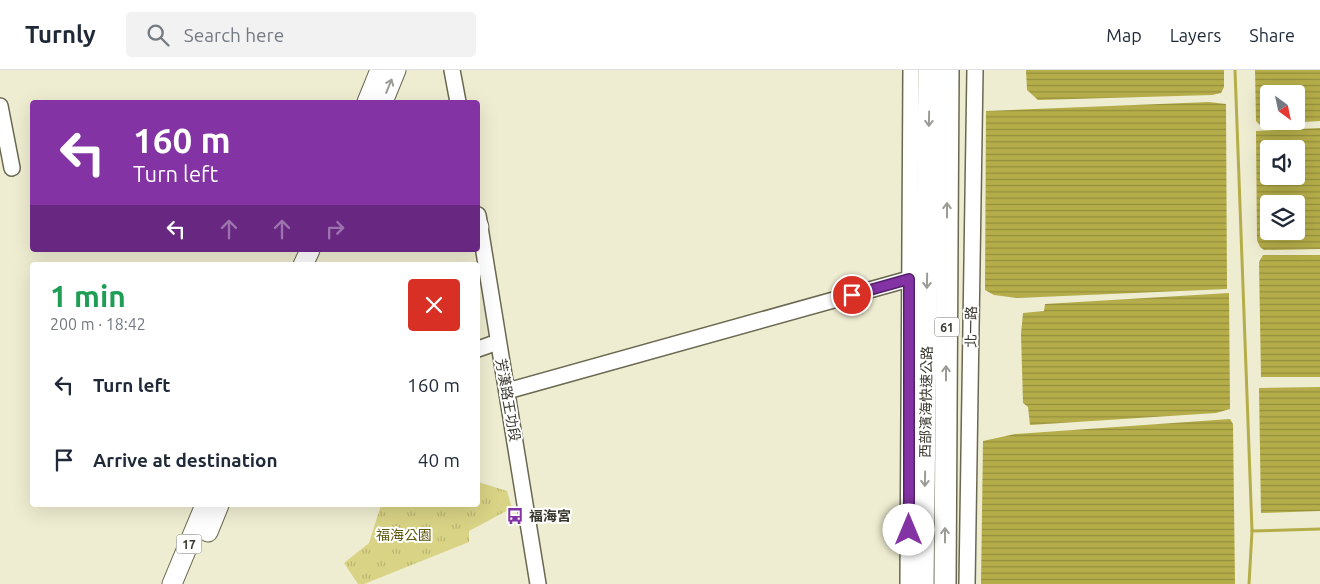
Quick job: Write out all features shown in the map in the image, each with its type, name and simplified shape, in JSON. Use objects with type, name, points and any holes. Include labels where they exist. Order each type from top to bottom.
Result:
[{"type":"highway","name":"西部濱海快速公路","points":[[923,584],[930,70]]},
{"type":"highway","name":"西部濱海快速公路","points":[[945,584],[948,70]]},
{"type":"main road","points":[[369,100],[380,70]]},
{"type":"main road","points":[[384,100],[396,70]]},
{"type":"main road","name":"17","points":[[172,584],[204,507]]},
{"type":"main road","name":"17","points":[[186,584],[218,507]]},
{"type":"street","points":[[452,70],[458,100]]},
{"type":"street","points":[[908,584],[912,70]]},
{"type":"street","name":"北一路","points":[[967,584],[975,70]]},
{"type":"street","points":[[0,106],[12,168]]},
{"type":"street","name":"芳漢路王功段","points":[[480,234],[538,584]]},
{"type":"street","points":[[506,391],[909,279]]},
{"type":"street","points":[[480,348],[498,342]]},
{"type":"green space","name":"福海公園","points":[[480,483],[507,491],[512,508],[469,531],[469,542],[364,584],[358,584],[344,563],[369,543],[380,507],[480,507]]},
{"type":"shaded area","points":[[1026,70],[1224,70],[1224,87],[1221,93],[1212,95],[1038,100],[1027,90]]},
{"type":"shaded area","points":[[1255,70],[1320,70],[1320,121],[1305,122],[1305,85],[1260,85],[1260,125],[1256,121]]},
{"type":"shaded area","points":[[1209,102],[1226,104],[1227,289],[1017,298],[994,295],[985,290],[986,111]]},
{"type":"shaded area","points":[[1320,128],[1320,249],[1264,250],[1260,247],[1257,240],[1256,131]]},
{"type":"shaded area","points":[[1263,255],[1320,255],[1320,377],[1261,377],[1259,262]]},
{"type":"shaded area","points":[[1229,293],[1230,409],[1216,413],[1030,425],[1028,407],[1023,403],[1021,334],[1023,313],[1044,311],[1045,304]]},
{"type":"shaded area","points":[[1320,387],[1320,511],[1261,513],[1259,388]]},
{"type":"shaded area","points":[[1230,419],[1233,424],[1235,584],[981,584],[983,441],[1015,434]]},
{"type":"waterway","points":[[1235,70],[1252,531],[1249,584]]},
{"type":"waterway","points":[[1252,531],[1320,529]]},
{"type":"place","name":"福海宮","points":[[515,516]]},
{"type":"route","points":[[852,295],[909,279],[909,530]]}]
